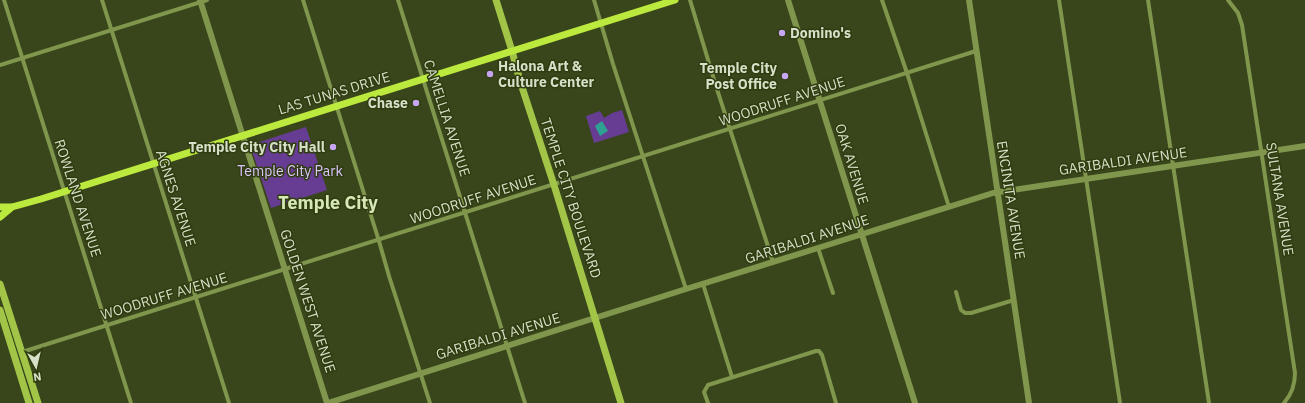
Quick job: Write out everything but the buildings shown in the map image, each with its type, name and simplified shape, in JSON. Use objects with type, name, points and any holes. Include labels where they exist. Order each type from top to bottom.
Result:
[{"type":"main road","name":"TEMPLE CITY BOULEVARD","points":[[496,0],[621,403]]},
{"type":"main road","name":"LAS TUNAS DRIVE","points":[[0,208],[12,207],[243,136],[675,0]]},
{"type":"main road","points":[[0,217],[12,207]]},
{"type":"main road","points":[[0,285],[38,403]]},
{"type":"main road","points":[[0,310],[29,403]]},
{"type":"main road","points":[[14,355],[22,352]]},
{"type":"street","name":"ROWLAND AVENUE","points":[[4,0],[131,403]]},
{"type":"street","name":"AGNES AVENUE","points":[[102,0],[229,403]]},
{"type":"street","points":[[303,0],[430,403]]},
{"type":"street","name":"CAMELLIA AVENUE","points":[[398,0],[525,403]]},
{"type":"street","points":[[594,0],[613,64],[686,289]]},
{"type":"street","points":[[690,0],[715,83],[773,262]]},
{"type":"street","name":"OAK AVENUE","points":[[788,0],[916,403]]},
{"type":"street","points":[[882,0],[907,73],[949,207]]},
{"type":"street","name":"ENCINITA AVENUE","points":[[969,0],[1029,403]]},
{"type":"street","points":[[1059,0],[1120,403]]},
{"type":"street","points":[[1148,0],[1209,403]]},
{"type":"street","name":"SULTANA AVENUE","points":[[1228,0],[1235,8],[1241,20],[1295,373],[1292,391],[1284,403]]},
{"type":"street","points":[[0,65],[203,1]]},
{"type":"street","name":"GOLDEN WEST AVENUE","points":[[203,1],[243,136],[328,403]]},
{"type":"street","name":"WOODRUFF AVENUE","points":[[22,352],[379,241],[465,212],[644,157],[976,51]]},
{"type":"street","name":"GARIBALDI AVENUE","points":[[328,403],[997,192],[1305,146]]},
{"type":"street","points":[[818,248],[833,293]]},
{"type":"street","points":[[703,284],[732,377]]},
{"type":"street","points":[[956,292],[961,310],[965,314],[1014,300]]},
{"type":"street","points":[[708,403],[704,392],[708,385],[812,351],[819,351],[822,355],[836,403]]},
{"type":"green space","points":[[622,110],[629,132],[594,143],[586,116],[600,111],[604,118],[612,113]]},
{"type":"green space","name":"Temple City Park","points":[[306,127],[327,190],[271,208],[250,145]]},
{"type":"water","points":[[602,121],[608,131],[600,136],[595,126]]},
{"type":"place","name":"Domino's","points":[[782,33]]},
{"type":"place","name":"Halona Art & Culture Center","points":[[490,74]]},
{"type":"place","name":"Temple City Post Office","points":[[785,76]]},
{"type":"place","name":"Chase","points":[[416,103]]},
{"type":"place","name":"Temple City City Hall","points":[[333,147]]},
{"type":"district","name":"Temple City","points":[[328,202]]}]
